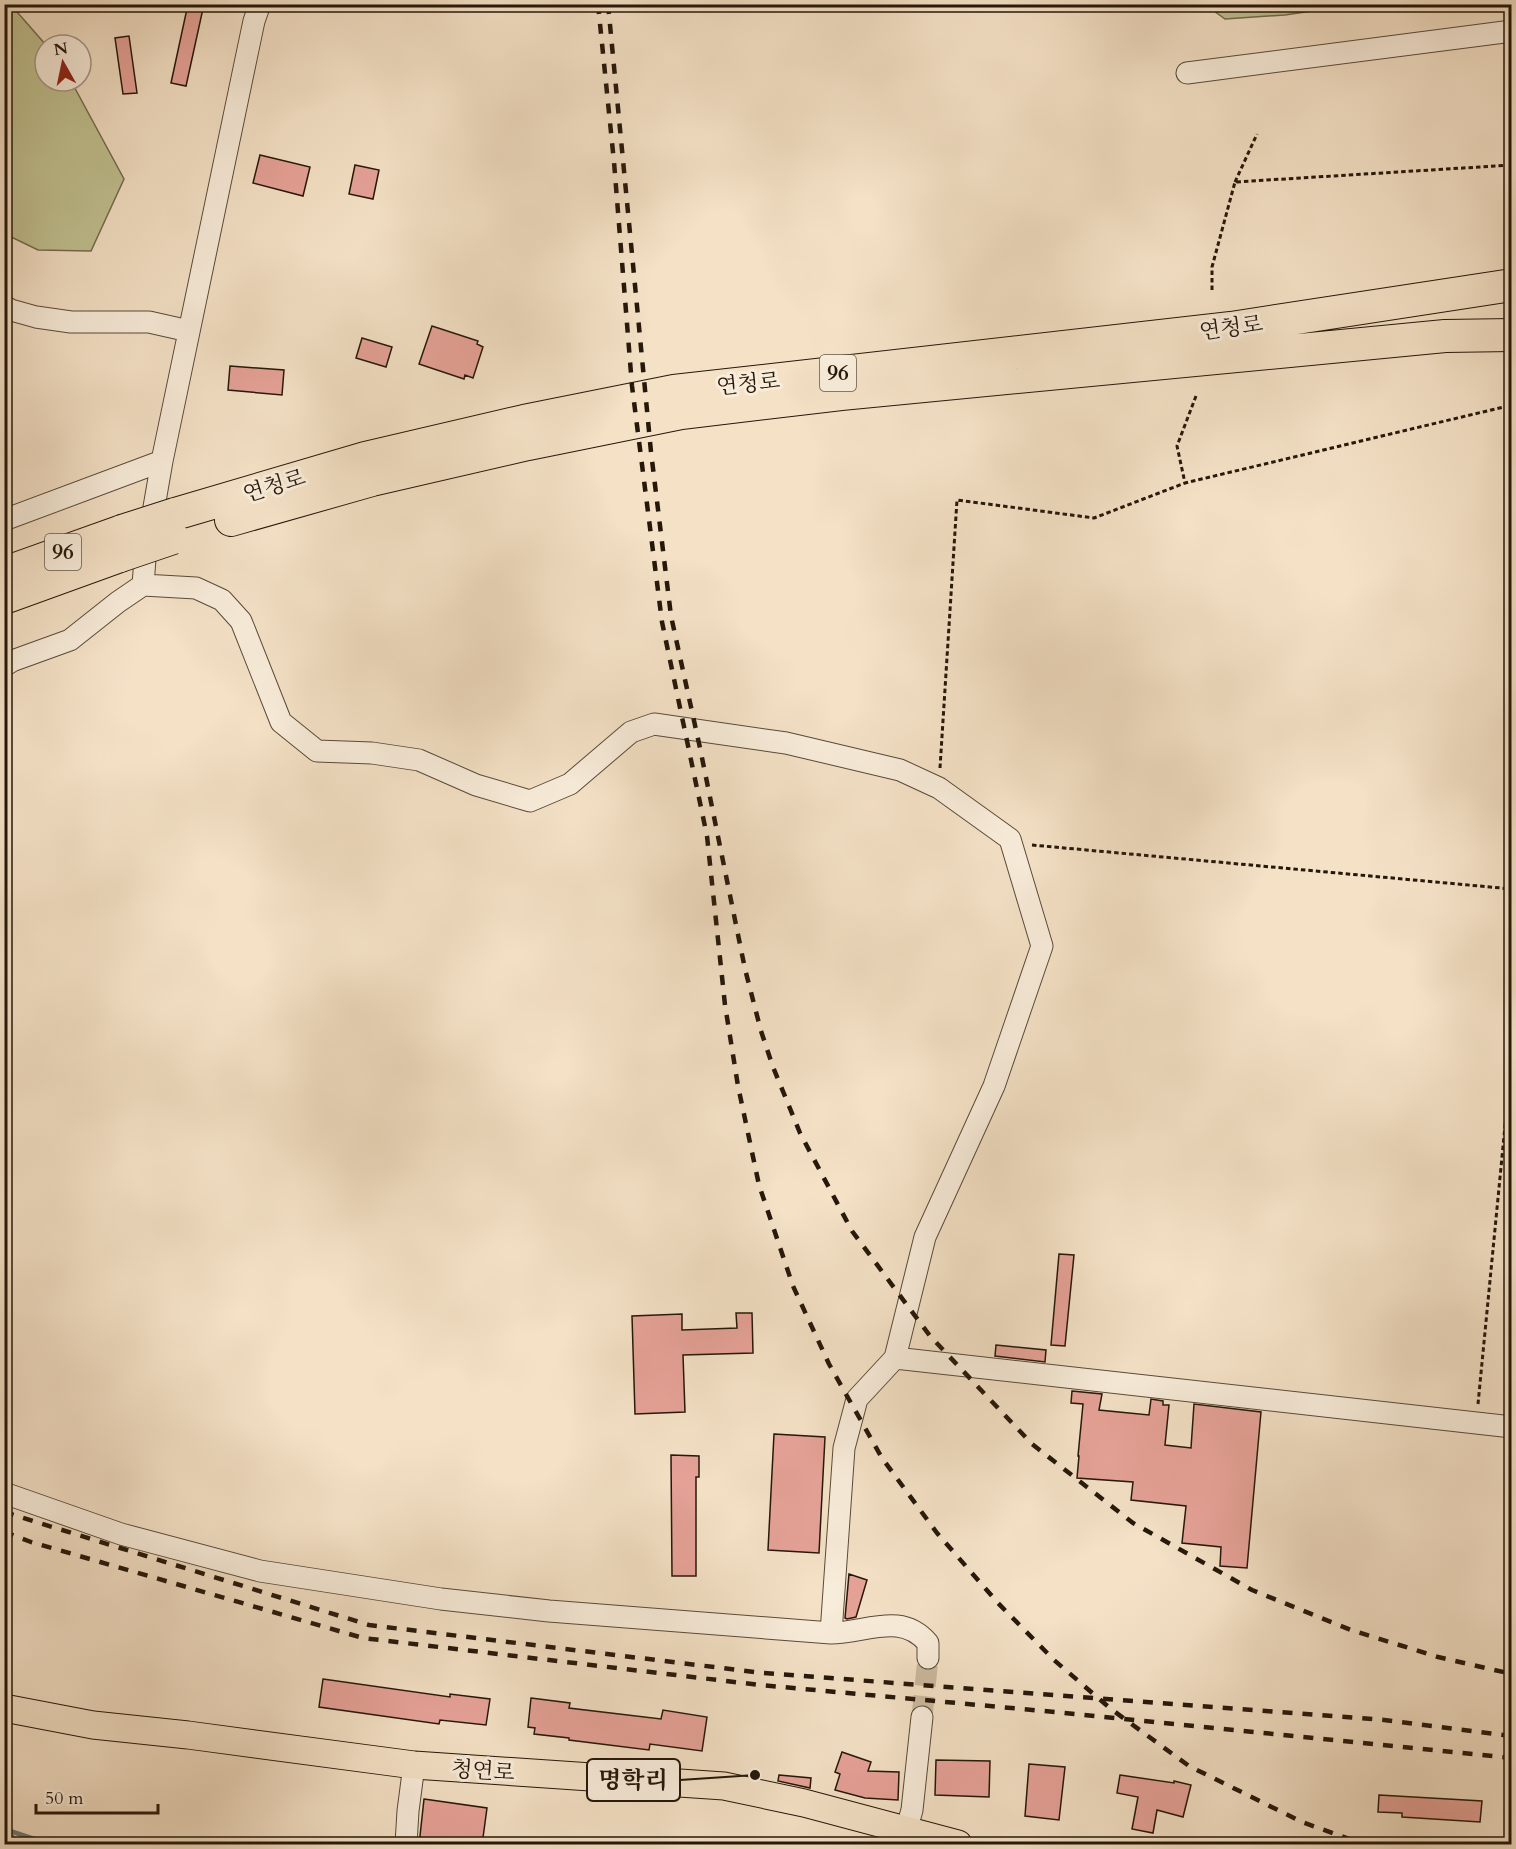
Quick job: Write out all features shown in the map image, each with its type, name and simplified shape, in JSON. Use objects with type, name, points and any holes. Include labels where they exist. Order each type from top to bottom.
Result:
[{"type":"highway","name":"연청로","points":[[4,573],[121,543],[364,458],[524,421],[674,391],[1231,328],[1512,285]]},
{"type":"highway","points":[[1231,328],[1512,300]]},
{"type":"highway","points":[[1445,336],[1512,328]]},
{"type":"highway","name":"연청로","points":[[174,526],[528,444],[681,413],[853,393],[1445,336],[1512,335]]},
{"type":"highway","name":"연청로","points":[[4,598],[121,543]]},
{"type":"main road","name":"청연로","points":[[4,1708],[93,1725],[189,1735],[414,1765],[724,1786],[804,1803],[958,1845]]},
{"type":"street","points":[[143,585],[145,560],[162,461],[250,40],[260,4]]},
{"type":"street","points":[[1187,73],[1512,31]]},
{"type":"street","points":[[4,306],[36,317],[71,322],[148,322],[189,331]]},
{"type":"street","points":[[4,520],[162,461]]},
{"type":"street","points":[[4,666],[70,640],[143,585],[196,588],[222,600],[241,621],[281,722],[317,751],[372,753],[419,760],[476,785],[530,801],[570,784],[631,732],[654,724],[786,743],[900,770],[939,788],[1010,839],[1042,946],[994,1086],[925,1237],[895,1358],[857,1399],[844,1448],[831,1633]]},
{"type":"street","points":[[895,1358],[1512,1427]]},
{"type":"street","points":[[4,1493],[122,1534],[260,1570],[441,1599],[549,1611],[831,1633],[846,1633],[889,1624],[906,1626],[919,1633],[928,1643],[928,1658]]},
{"type":"street","points":[[906,1831],[912,1810],[922,1717]]},
{"type":"street","points":[[406,1845],[414,1765]]},
{"type":"path","points":[[1212,290],[1212,267],[1235,182],[1257,134]]},
{"type":"path","points":[[1235,182],[1512,165]]},
{"type":"path","points":[[1185,483],[1177,446],[1196,396]]},
{"type":"path","points":[[939,788],[957,500],[1094,518],[1185,483],[1512,405]]},
{"type":"path","points":[[1010,839],[1029,845],[1512,889]]},
{"type":"path","points":[[1476,1424],[1512,1054]]},
{"type":"green space","points":[[4,5],[11,5],[36,33],[33,33],[33,93],[77,93],[124,179],[91,251],[38,250],[5,234]]},
{"type":"green space","points":[[1208,5],[1353,5],[1285,15],[1225,19]]},
{"type":"building","points":[[188,4],[204,4],[186,86],[171,83]]},
{"type":"building","points":[[129,36],[137,93],[123,94],[115,38]]},
{"type":"building","points":[[260,155],[310,167],[303,196],[253,183]]},
{"type":"building","points":[[355,165],[379,170],[373,199],[349,194]]},
{"type":"building","points":[[432,326],[478,341],[477,344],[483,347],[473,378],[465,375],[464,379],[419,364]]},
{"type":"building","points":[[362,338],[392,347],[386,367],[356,358]]},
{"type":"building","points":[[230,366],[284,370],[282,395],[228,390]]},
{"type":"building","points":[[1059,1254],[1074,1255],[1065,1346],[1051,1345]]},
{"type":"building","points":[[736,1313],[752,1313],[753,1353],[683,1355],[685,1412],[635,1414],[632,1316],[682,1314],[682,1330],[737,1328]]},
{"type":"building","points":[[996,1345],[1046,1350],[1045,1362],[995,1356]]},
{"type":"building","points":[[1072,1391],[1102,1394],[1099,1410],[1149,1415],[1151,1399],[1163,1401],[1163,1405],[1169,1405],[1165,1445],[1191,1448],[1194,1404],[1261,1412],[1247,1568],[1220,1566],[1221,1547],[1182,1543],[1186,1506],[1131,1500],[1133,1482],[1077,1478],[1083,1404],[1071,1403]]},
{"type":"building","points":[[774,1434],[825,1437],[819,1553],[768,1550]]},
{"type":"building","points":[[671,1455],[699,1456],[699,1477],[696,1477],[696,1576],[672,1576]]},
{"type":"building","points":[[849,1574],[867,1580],[856,1617],[847,1619],[845,1618]]},
{"type":"building","points":[[323,1679],[450,1697],[450,1694],[490,1699],[486,1725],[440,1720],[439,1724],[319,1707]]},
{"type":"building","points":[[531,1698],[570,1703],[569,1708],[661,1719],[663,1710],[707,1717],[702,1751],[650,1744],[649,1750],[534,1734],[535,1728],[528,1727]]},
{"type":"building","points":[[842,1752],[871,1762],[868,1771],[899,1772],[898,1800],[865,1798],[835,1790],[840,1774],[835,1772]]},
{"type":"building","points":[[936,1760],[990,1761],[989,1797],[935,1795]]},
{"type":"building","points":[[1029,1764],[1065,1767],[1059,1820],[1025,1816]]},
{"type":"building","points":[[779,1775],[811,1778],[810,1788],[778,1781]]},
{"type":"building","points":[[1120,1775],[1191,1785],[1183,1817],[1157,1810],[1153,1833],[1132,1829],[1138,1797],[1117,1793]]},
{"type":"building","points":[[1379,1795],[1482,1801],[1480,1822],[1402,1817],[1402,1813],[1378,1812]]},
{"type":"building","points":[[424,1799],[487,1808],[482,1845],[419,1845]]},
{"type":"waterway","points":[[4,1829],[49,1844]]},
{"type":"tunnel","points":[[922,1717],[928,1658]]},
{"type":"railway","points":[[598,4],[614,162],[632,386],[662,622],[707,836],[725,1005],[738,1086],[759,1185],[793,1286],[829,1364],[882,1458],[937,1533],[998,1603],[1054,1660],[1111,1709],[1189,1766],[1302,1822],[1363,1844]]},
{"type":"railway","points":[[608,4],[651,452],[671,616],[745,969],[761,1031],[800,1133],[852,1231],[930,1336],[1032,1444],[1133,1523],[1252,1590],[1351,1630],[1438,1657],[1512,1674]]},
{"type":"railway","points":[[4,1512],[369,1625],[763,1673],[1384,1720],[1512,1736]]},
{"type":"railway","points":[[4,1532],[31,1542],[363,1638],[760,1685],[1512,1758]]},
{"type":"place","name":"명학리","points":[[755,1775]]}]
